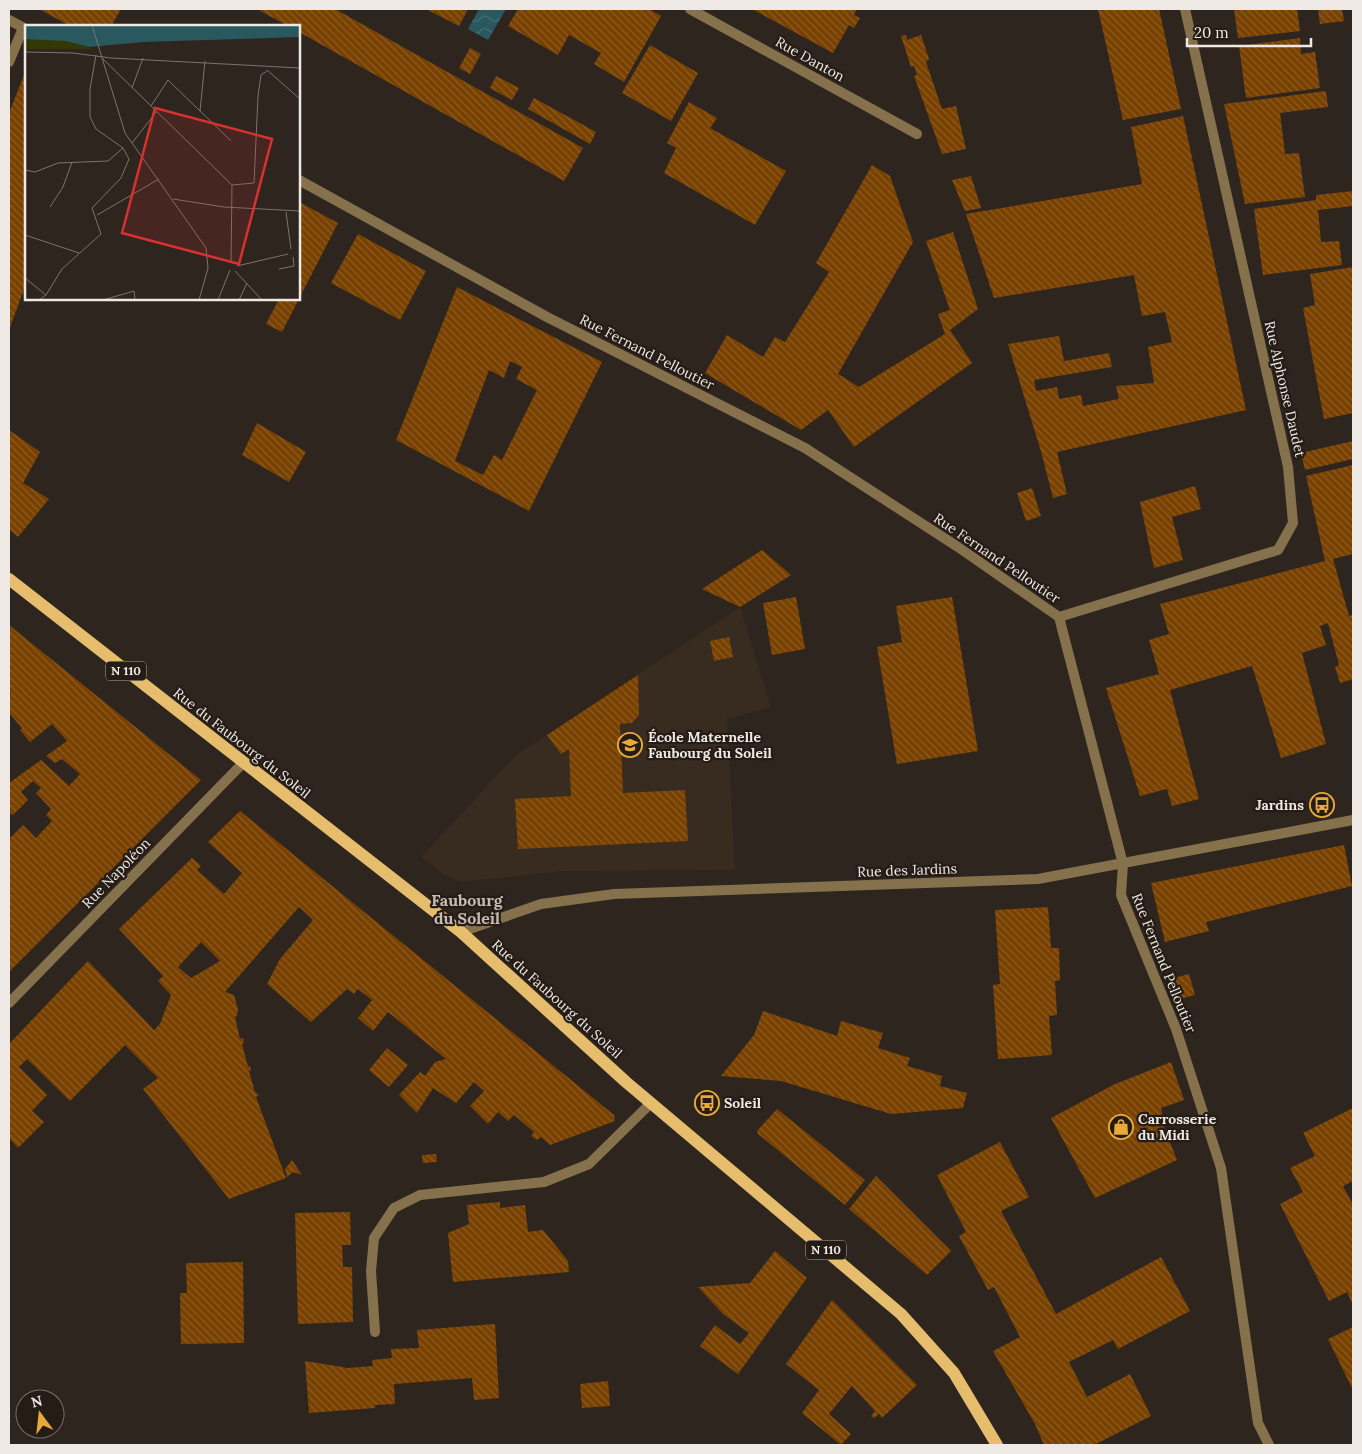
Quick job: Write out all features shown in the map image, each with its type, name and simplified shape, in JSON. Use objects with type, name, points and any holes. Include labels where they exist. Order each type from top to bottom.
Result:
[{"type":"main road","name":"Rue du Faubourg du Soleil","points":[[9,579],[461,932],[651,1103],[901,1314],[954,1373],[997,1445]]},
{"type":"street","name":"Rue Danton","points":[[690,9],[916,134]]},
{"type":"street","name":"Rue Alphonse Daudet","points":[[1059,617],[1278,550],[1293,523],[1288,467],[1184,9]]},
{"type":"street","points":[[9,20],[25,28],[9,62]]},
{"type":"street","name":"Rue Fernand Pelloutier","points":[[300,181],[547,317],[805,448],[958,547],[1059,617],[1123,864],[1121,895],[1176,1029],[1221,1168],[1258,1423],[1269,1445]]},
{"type":"street","name":"Rue Napoléon","points":[[9,1003],[243,763]]},
{"type":"street","name":"Rue des Jardins","points":[[461,932],[541,904],[614,894],[1038,879],[1353,820]]},
{"type":"street","points":[[375,1332],[371,1271],[374,1238],[394,1208],[420,1195],[544,1182],[589,1164],[651,1103]]},
{"type":"shaded area","name":"École Maternelle Faubourg du Soleil","points":[[740,607],[771,707],[727,719],[735,870],[564,871],[460,882],[443,874],[421,857],[515,756]]},
{"type":"water","points":[[479,9],[506,9],[488,40],[468,29]]},
{"type":"building","points":[[39,9],[121,9],[112,25],[68,25]]},
{"type":"building","points":[[257,9],[335,9],[583,148],[564,181],[300,33],[300,25],[286,25]]},
{"type":"building","points":[[426,9],[468,9],[459,26]]},
{"type":"building","points":[[518,9],[649,9],[661,16],[624,82],[594,64],[601,53],[569,35],[558,55],[508,26]]},
{"type":"building","points":[[752,9],[857,9],[854,15],[860,18],[854,28],[849,25],[833,53]]},
{"type":"building","points":[[1098,9],[1159,9],[1181,109],[1123,120]]},
{"type":"building","points":[[1234,9],[1297,9],[1300,31],[1238,38]]},
{"type":"building","points":[[1318,9],[1342,9],[1344,21],[1320,24]]},
{"type":"building","points":[[906,35],[907,40],[921,35],[929,59],[926,62],[942,109],[956,106],[966,149],[942,154],[914,76],[917,75],[914,66],[911,67],[901,36]]},
{"type":"building","points":[[1300,38],[1301,54],[1315,52],[1320,88],[1246,98],[1239,46]]},
{"type":"building","points":[[650,45],[698,73],[671,121],[622,93]]},
{"type":"building","points":[[470,48],[481,54],[470,74],[459,68]]},
{"type":"building","points":[[25,73],[25,287],[9,330],[9,113]]},
{"type":"building","points":[[496,76],[519,88],[512,100],[490,88]]},
{"type":"building","points":[[1326,91],[1328,107],[1280,113],[1285,154],[1299,153],[1305,197],[1245,204],[1224,104]]},
{"type":"building","points":[[534,98],[596,132],[590,144],[528,109]]},
{"type":"building","points":[[689,102],[717,118],[710,128],[786,171],[755,225],[664,173],[676,148],[667,143]]},
{"type":"building","points":[[1183,116],[1246,410],[1057,452],[1067,494],[1053,498],[1042,455],[1008,344],[1059,336],[1064,361],[1109,353],[1112,367],[1034,380],[1036,391],[1057,387],[1059,399],[1081,395],[1083,406],[1119,399],[1116,386],[1154,383],[1148,347],[1172,342],[1165,312],[1142,316],[1134,275],[994,298],[966,214],[1142,184],[1131,127]]},
{"type":"building","points":[[872,165],[890,176],[913,242],[838,374],[859,387],[945,334],[938,314],[950,310],[926,241],[953,232],[978,309],[950,330],[972,363],[854,447],[828,410],[801,430],[705,373],[727,335],[763,357],[775,337],[785,342],[829,272],[816,263]]},
{"type":"building","points":[[971,176],[981,208],[965,211],[952,180]]},
{"type":"building","points":[[1353,191],[1353,206],[1318,210],[1321,242],[1339,241],[1342,265],[1263,275],[1254,209],[1316,200],[1316,195]]},
{"type":"building","points":[[300,203],[338,223],[300,297]]},
{"type":"building","points":[[358,234],[426,271],[400,320],[331,283]]},
{"type":"building","points":[[1353,267],[1353,413],[1324,419],[1303,308],[1315,305],[1310,274]]},
{"type":"building","points":[[457,287],[602,362],[529,511],[396,440]],"holes":[[[510,361],[522,367],[516,379],[537,390],[502,460],[494,455],[483,475],[455,461],[489,370],[504,378]]]},
{"type":"building","points":[[278,300],[298,300],[282,332],[266,324]]},
{"type":"building","points":[[257,423],[306,452],[289,482],[242,455]]},
{"type":"building","points":[[9,430],[40,452],[23,483],[49,499],[18,537],[9,529]]},
{"type":"building","points":[[1353,441],[1353,459],[1305,470],[1301,453]]},
{"type":"building","points":[[1353,465],[1353,554],[1333,559],[1349,616],[1353,615],[1353,679],[1340,683],[1335,667],[1339,665],[1328,623],[1320,626],[1326,645],[1302,653],[1326,744],[1281,758],[1252,666],[1170,690],[1199,799],[1172,806],[1167,789],[1140,796],[1106,688],[1159,674],[1149,640],[1169,634],[1160,604],[1325,561],[1306,476]]},
{"type":"building","points":[[1195,486],[1201,509],[1172,517],[1183,560],[1154,568],[1140,502]]},
{"type":"building","points":[[1032,488],[1041,516],[1026,521],[1017,493]]},
{"type":"building","points":[[762,550],[791,575],[740,607],[702,589]]},
{"type":"building","points":[[796,597],[805,649],[772,655],[763,603]]},
{"type":"building","points":[[952,597],[978,751],[897,764],[877,647],[902,642],[896,606]]},
{"type":"building","points":[[9,625],[201,780],[9,972],[9,839],[23,825],[36,838],[52,821],[46,815],[51,809],[36,793],[41,788],[33,781],[21,792],[28,800],[13,815],[9,812],[9,783],[41,760],[69,786],[80,774],[62,759],[55,763],[46,756],[67,741],[52,724],[30,742],[20,730],[22,728],[9,713],[9,696],[11,693],[9,691]]},
{"type":"building","points":[[729,637],[733,657],[714,661],[710,641]]},
{"type":"building","points":[[638,675],[639,715],[632,723],[620,724],[623,793],[685,790],[688,841],[518,849],[515,799],[571,796],[569,749],[561,754],[547,735]]},
{"type":"building","points":[[240,811],[614,1115],[615,1121],[550,1145],[541,1137],[537,1140],[531,1136],[534,1132],[514,1115],[508,1121],[498,1112],[488,1124],[470,1106],[484,1091],[474,1082],[456,1103],[433,1088],[417,1113],[399,1095],[420,1072],[425,1076],[435,1062],[446,1059],[388,1012],[373,1031],[358,1018],[372,1000],[358,989],[354,994],[347,989],[311,1022],[267,984],[280,959],[313,920],[299,907],[225,992],[234,995],[238,1009],[237,1016],[235,1017],[240,1039],[243,1038],[244,1043],[242,1044],[248,1067],[250,1066],[251,1070],[249,1071],[255,1092],[259,1095],[256,1097],[286,1178],[229,1199],[143,1089],[158,1078],[125,1045],[70,1101],[27,1059],[19,1067],[47,1095],[32,1111],[44,1122],[18,1148],[9,1138],[9,1044],[88,961],[154,1030],[160,1024],[171,995],[158,981],[163,976],[119,929],[192,858],[201,866],[197,870],[224,894],[242,873],[208,842]],"holes":[[[201,942],[220,961],[191,978],[178,967]]]},
{"type":"building","points":[[1344,845],[1352,886],[1206,922],[1209,931],[1165,942],[1151,883]]},
{"type":"building","points":[[1048,907],[1051,948],[1059,948],[1060,980],[1055,981],[1057,1015],[1049,1016],[1052,1055],[998,1059],[993,985],[1000,984],[995,910]]},
{"type":"building","points":[[1189,974],[1195,995],[1179,999],[1174,978]]},
{"type":"building","points":[[763,1011],[837,1036],[841,1021],[883,1033],[878,1048],[910,1058],[907,1066],[942,1076],[940,1086],[967,1093],[963,1108],[891,1114],[781,1081],[721,1076],[754,1035]]},
{"type":"building","points":[[387,1048],[408,1065],[389,1087],[369,1070]]},
{"type":"building","points":[[1171,1062],[1184,1100],[1161,1108],[1164,1122],[1162,1122],[1177,1160],[1095,1198],[1051,1118],[1115,1084]]},
{"type":"building","points":[[1353,1108],[1353,1181],[1343,1186],[1353,1205],[1353,1305],[1347,1292],[1329,1301],[1280,1204],[1303,1192],[1290,1168],[1315,1156],[1303,1133]]},
{"type":"building","points":[[777,1109],[865,1180],[845,1205],[758,1134],[757,1131]]},
{"type":"building","points":[[1000,1142],[1029,1197],[1001,1211],[1056,1314],[1161,1257],[1190,1311],[1118,1349],[1113,1340],[1069,1362],[1087,1397],[1130,1374],[1151,1416],[1094,1445],[1044,1445],[1035,1424],[993,1351],[1020,1337],[994,1287],[988,1290],[959,1236],[966,1232],[937,1175]]},
{"type":"building","points":[[436,1154],[437,1162],[423,1163],[422,1155]]},
{"type":"building","points":[[292,1160],[302,1175],[293,1172],[287,1177],[285,1169]]},
{"type":"building","points":[[876,1176],[951,1251],[927,1275],[849,1209]]},
{"type":"building","points":[[500,1202],[500,1208],[525,1205],[528,1232],[543,1230],[568,1261],[569,1272],[453,1282],[448,1233],[469,1224],[467,1205]]},
{"type":"building","points":[[350,1212],[351,1245],[342,1245],[343,1267],[352,1267],[353,1322],[298,1324],[295,1213]]},
{"type":"building","points":[[775,1251],[807,1278],[738,1374],[700,1346],[715,1325],[740,1344],[749,1333],[723,1314],[698,1287],[750,1283]]},
{"type":"building","points":[[243,1262],[244,1343],[181,1344],[180,1293],[187,1293],[186,1263]]},
{"type":"building","points":[[832,1300],[917,1385],[882,1418],[879,1414],[874,1418],[871,1416],[875,1411],[852,1386],[829,1414],[851,1434],[841,1445],[802,1413],[819,1390],[786,1364]]},
{"type":"building","points":[[495,1324],[499,1398],[474,1400],[472,1378],[394,1384],[395,1404],[375,1405],[375,1408],[309,1413],[305,1361],[348,1368],[373,1366],[372,1360],[392,1358],[391,1349],[419,1348],[417,1330]]},
{"type":"building","points":[[1353,1327],[1353,1390],[1328,1339]]},
{"type":"building","points":[[608,1381],[610,1406],[582,1408],[580,1384]]},
{"type":"place","name":"École Maternelle Faubourg du Soleil","points":[[630,745]]},
{"type":"place","name":"Jardins","points":[[1322,805]]},
{"type":"place","name":"Soleil","points":[[707,1103]]},
{"type":"place","name":"Carrosserie du Midi","points":[[1121,1127]]},
{"type":"district","name":"Faubourg du Soleil","points":[[467,909]]}]
